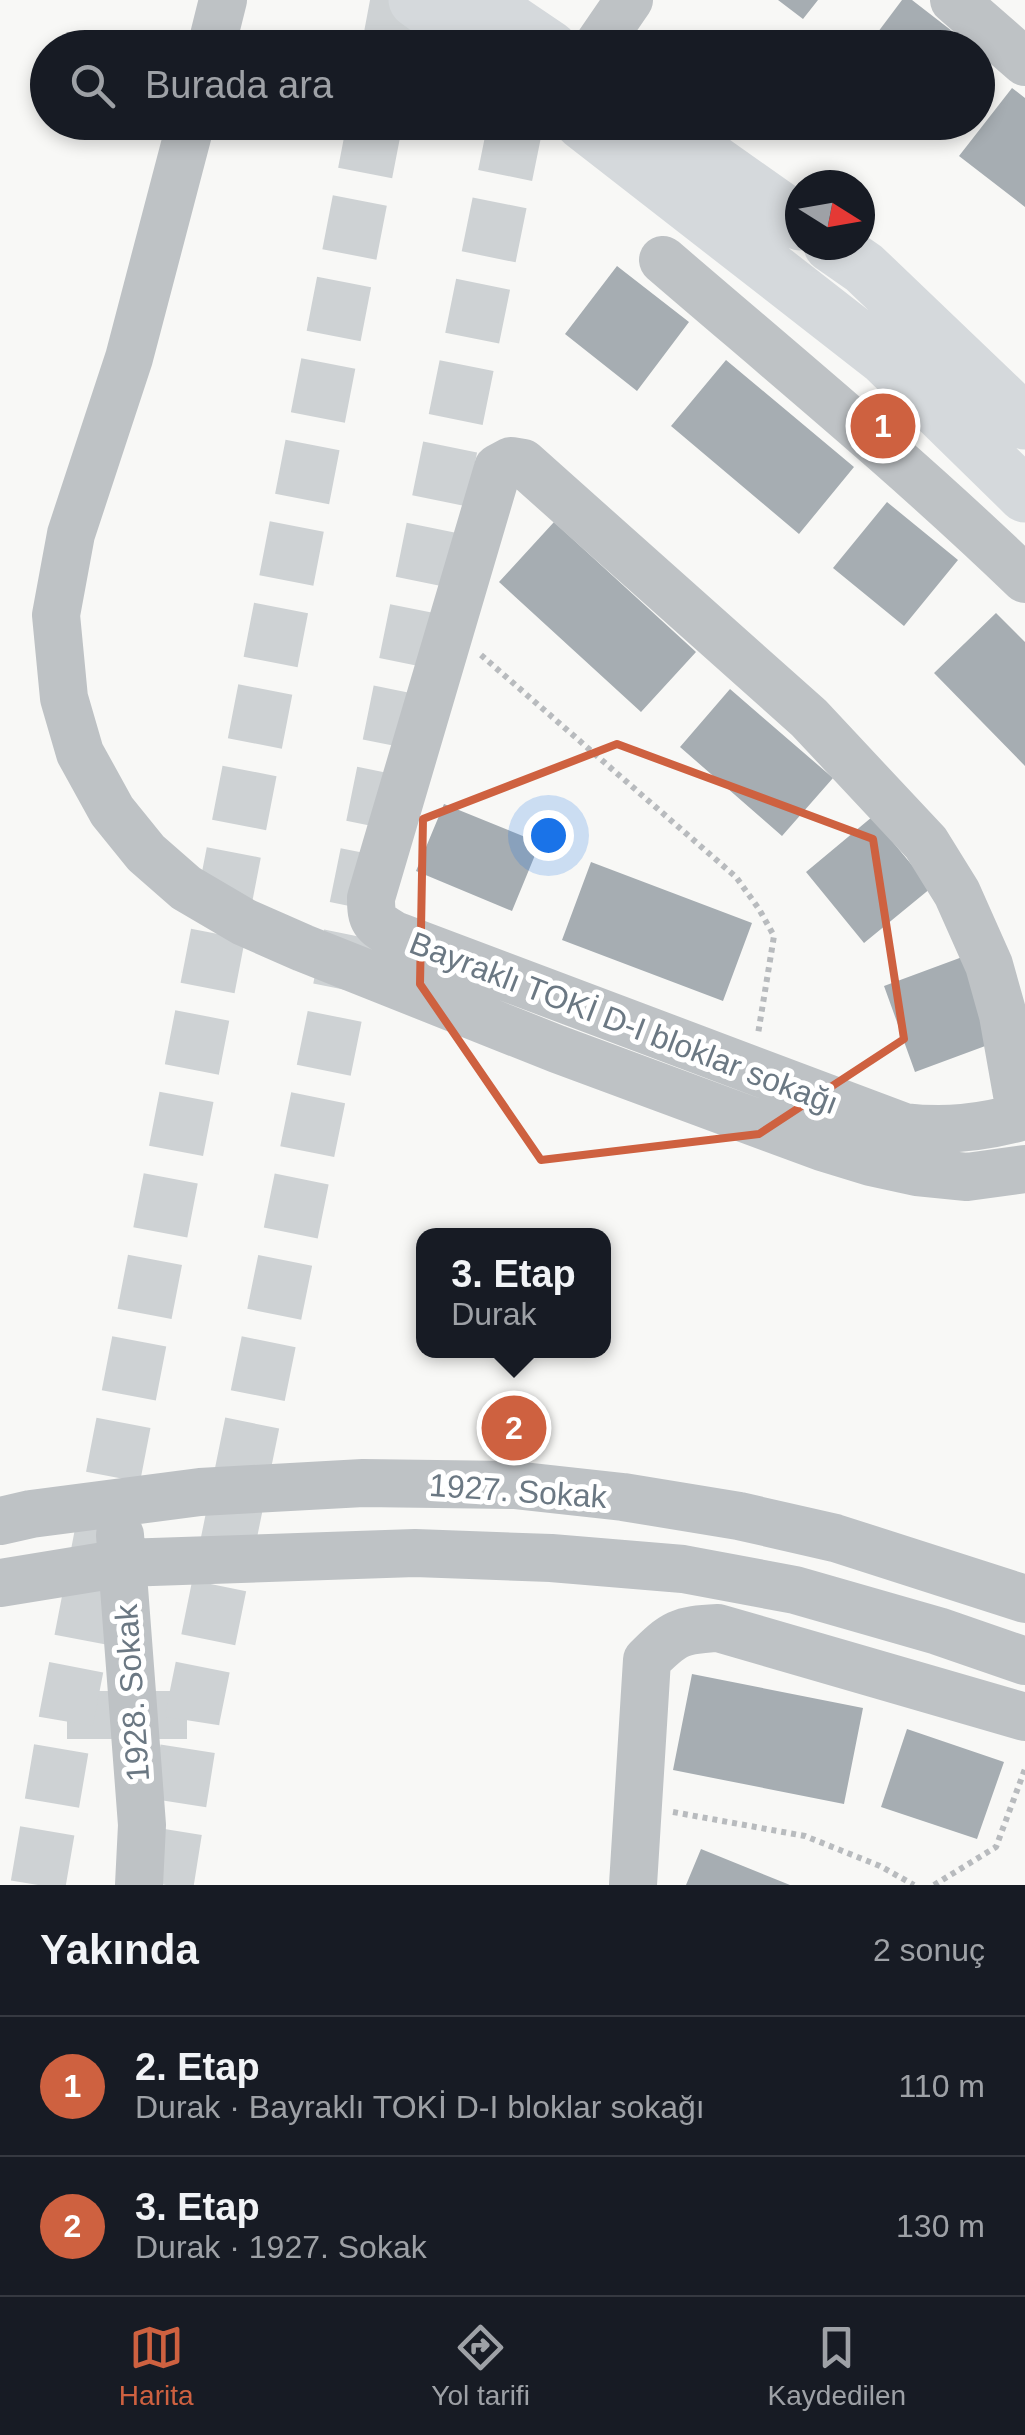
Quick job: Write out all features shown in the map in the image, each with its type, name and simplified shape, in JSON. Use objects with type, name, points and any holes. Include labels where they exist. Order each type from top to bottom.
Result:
[{"type":"main road","points":[[416,0],[457,30]]},
{"type":"main road","points":[[479,0],[523,30]]},
{"type":"main road","points":[[605,140],[884,358],[1025,495]]},
{"type":"main road","points":[[682,140],[785,212]]},
{"type":"main road","points":[[853,260],[1025,422]]},
{"type":"street","points":[[216,30],[223,0]]},
{"type":"street","points":[[609,30],[630,0]]},
{"type":"street","points":[[954,0],[988,30]]},
{"type":"street","points":[[995,36],[1025,62]]},
{"type":"street","points":[[186,140],[129,358],[71,534],[56,615],[64,698],[80,753],[112,811],[146,852],[186,888],[244,922],[556,1050],[846,1131],[871,1162],[967,1177],[1025,1169]]},
{"type":"street","points":[[663,260],[872,438],[1025,579]]},
{"type":"street","name":"Bayraklı TOKİ D-I bloklar sokağı","points":[[512,461],[523,463],[809,718],[926,843],[957,893],[990,965],[1023,1116],[984,1127],[846,1131],[751,1071],[394,935],[376,924],[371,912],[371,898],[498,468],[512,461]]},
{"type":"street","name":"1927. Sokak","points":[[0,1521],[200,1492],[363,1484],[514,1485],[739,1516],[836,1538],[1025,1600]]},
{"type":"street","name":"1928. Sokak","points":[[118,1501],[142,1825],[139,1885]]},
{"type":"street","name":"1927. Sokak","points":[[0,1583],[122,1563],[414,1553],[551,1558],[683,1569],[795,1590],[938,1631],[1025,1661]]},
{"type":"street","points":[[633,1885],[647,1660],[670,1637],[691,1630],[718,1628],[1025,1718]]},
{"type":"path","points":[[450,628],[736,877],[759,910],[774,936],[751,1071]]},
{"type":"path","points":[[934,1885],[996,1847],[1025,1769]]},
{"type":"path","points":[[637,1806],[804,1836],[880,1866],[914,1885]]},
{"type":"highlighted area","points":[[617,744],[873,839],[904,1039],[759,1134],[541,1160],[420,984],[423,819]]},
{"type":"building","points":[[778,0],[818,0],[803,19]]},
{"type":"building","points":[[902,0],[912,0],[951,30],[880,30]]},
{"type":"building","points":[[1012,88],[1025,98],[1025,207],[959,156],[971,140],[995,140],[995,110]]},
{"type":"building","points":[[617,266],[689,322],[637,391],[565,334]]},
{"type":"building","points":[[726,360],[854,467],[799,534],[671,426]]},
{"type":"building","points":[[887,502],[958,560],[904,626],[833,568]]},
{"type":"building","points":[[554,522],[696,652],[641,712],[499,582]]},
{"type":"building","points":[[996,613],[1025,642],[1025,766],[934,673]]},
{"type":"building","points":[[730,689],[833,778],[782,836],[680,747]]},
{"type":"building","points":[[444,804],[540,843],[512,911],[416,871]]},
{"type":"building","points":[[872,817],[931,888],[864,943],[806,872]]},
{"type":"building","points":[[591,862],[752,923],[723,1001],[562,940]]},
{"type":"building","points":[[965,956],[996,1042],[915,1072],[884,986]]},
{"type":"building","points":[[692,1674],[863,1708],[844,1804],[673,1770]]},
{"type":"building","points":[[907,1729],[1004,1762],[977,1839],[881,1807]]},
{"type":"building","points":[[701,1849],[790,1885],[686,1885]]},
{"type":"tunnel","points":[[392,30],[398,0]]},
{"type":"tunnel","points":[[38,1885],[67,1715],[372,140]]},
{"type":"tunnel","points":[[166,1885],[193,1715],[512,140]]},
{"type":"tunnel","points":[[67,1715],[193,1715]]},
{"type":"place","name":"2. Etap","points":[[883,426]]},
{"type":"place","name":"3. Etap","points":[[514,1428]]}]
